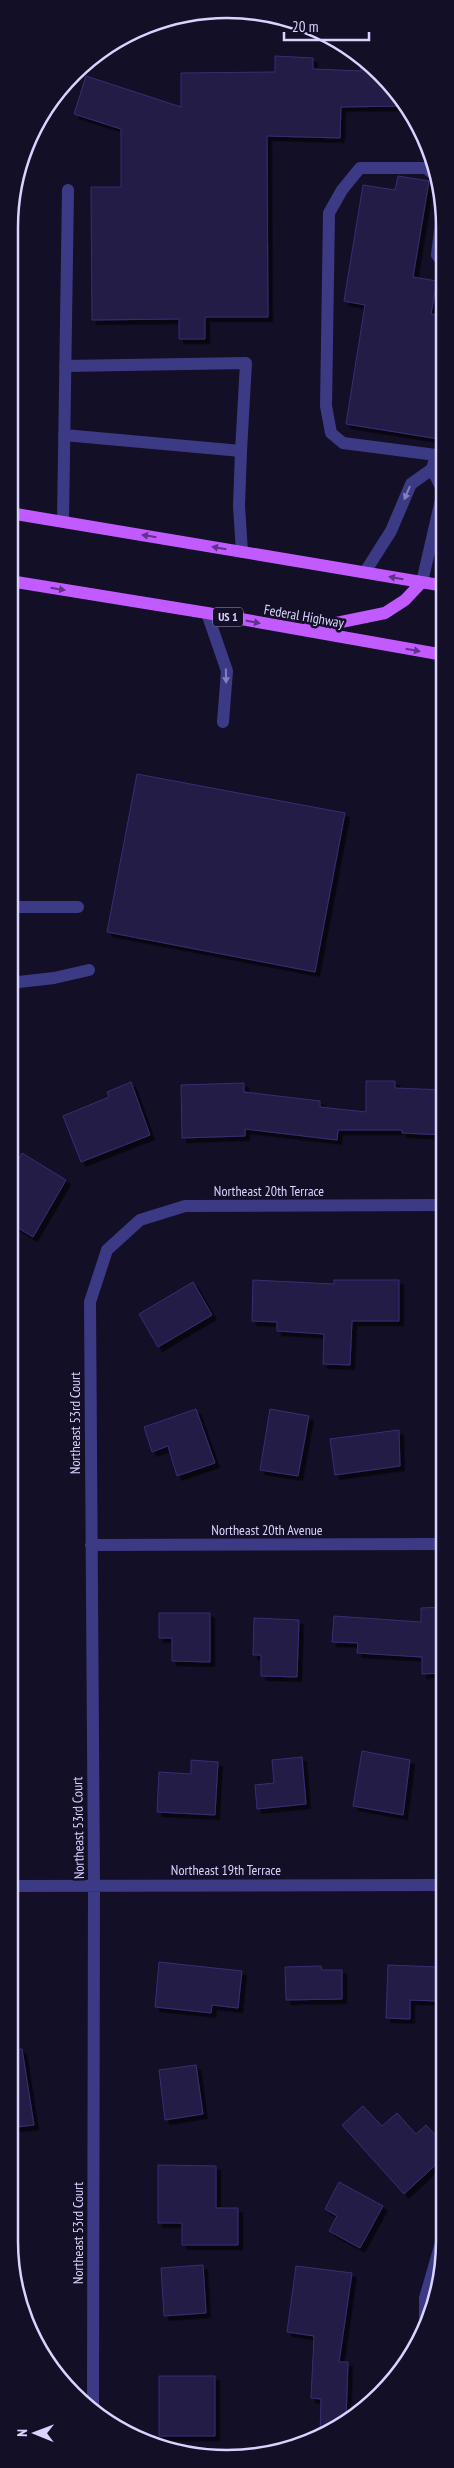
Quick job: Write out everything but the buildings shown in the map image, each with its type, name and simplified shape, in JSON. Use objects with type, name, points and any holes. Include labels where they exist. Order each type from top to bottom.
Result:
[{"type":"main road","points":[[18,514],[436,585]]},
{"type":"main road","name":"Federal Highway","points":[[18,582],[207,613],[436,654]]},
{"type":"main road","points":[[300,631],[385,613],[405,600],[422,582]]},
{"type":"street","points":[[428,170],[426,168],[360,168],[342,190],[329,213],[326,406],[331,433],[343,443],[436,455]]},
{"type":"street","points":[[62,521],[68,190]]},
{"type":"street","points":[[65,366],[246,363],[239,506],[242,552]]},
{"type":"street","points":[[64,435],[241,451]]},
{"type":"street","points":[[365,572],[391,531],[411,484],[432,469],[436,462]]},
{"type":"street","points":[[432,469],[436,478]]},
{"type":"street","points":[[422,582],[436,518]]},
{"type":"street","points":[[207,613],[227,671],[223,722]]},
{"type":"street","points":[[18,906],[78,907]]},
{"type":"street","points":[[18,982],[54,978],[89,970]]},
{"type":"street","name":"Northeast 20th Terrace","points":[[107,1250],[140,1220],[185,1206],[436,1205]]},
{"type":"street","name":"Northeast 53rd Court","points":[[93,2402],[94,1884],[90,1302],[107,1250]]},
{"type":"street","name":"Northeast 20th Avenue","points":[[91,1545],[436,1544]]},
{"type":"street","name":"Northeast 19th Terrace","points":[[18,1886],[94,1884],[436,1885]]},
{"type":"street","points":[[425,2308],[425,2298],[435,2262]]}]
